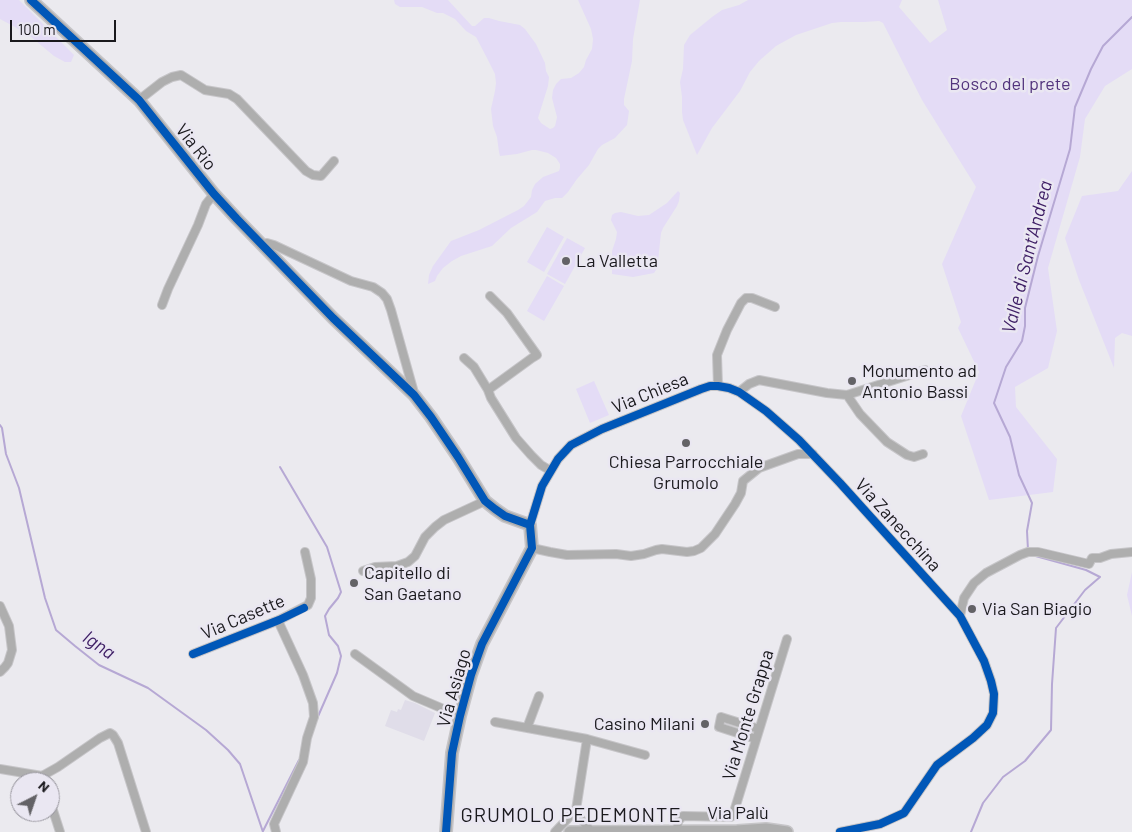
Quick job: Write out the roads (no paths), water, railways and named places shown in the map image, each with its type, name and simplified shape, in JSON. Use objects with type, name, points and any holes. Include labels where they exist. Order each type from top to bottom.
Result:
[{"type":"street","name":"Via Rio","points":[[32,0],[139,100],[214,194],[333,318],[414,395]]},
{"type":"street","points":[[139,100],[162,82],[181,75],[205,90],[229,94],[237,99],[306,171],[313,175],[321,176],[334,161]]},
{"type":"street","name":"Via Rio","points":[[162,305],[206,204],[214,194]]},
{"type":"street","points":[[262,245],[267,243],[274,245],[351,280],[378,289],[387,299],[414,388],[414,395],[458,457],[485,501],[505,516],[530,525],[532,548],[567,555],[616,554],[631,556],[662,549],[694,551],[701,548],[715,534],[741,493],[743,481],[759,468],[798,454],[813,454]]},
{"type":"street","points":[[488,390],[537,355],[507,313],[490,296]]},
{"type":"street","points":[[718,386],[717,356],[726,330],[741,303],[746,298],[752,298],[775,307]]},
{"type":"street","points":[[464,358],[474,367],[516,438],[541,465],[551,470]]},
{"type":"street","points":[[739,392],[749,384],[759,380],[826,393],[847,395],[925,370]]},
{"type":"street","name":"Via Chiesa","points":[[530,525],[542,486],[558,459],[571,445],[602,429],[701,388],[718,386],[739,392],[788,429],[813,454]]},
{"type":"street","points":[[847,395],[860,414],[887,442],[906,455],[914,457],[923,454]]},
{"type":"street","name":"Via Zanecchina","points":[[813,454],[960,616]]},
{"type":"street","points":[[363,572],[375,568],[398,566],[408,562],[415,556],[425,537],[435,526],[485,501]]},
{"type":"street","name":"Via Asiago","points":[[446,832],[452,753],[471,675],[482,644],[532,548]]},
{"type":"street","name":"Via Casette","points":[[193,654],[279,620],[304,608],[310,602],[310,579],[306,552]]},
{"type":"street","points":[[840,832],[880,824],[904,813],[937,765],[973,738],[987,725],[993,714],[994,694],[991,681],[984,661],[960,616],[964,598],[974,583],[986,573],[1020,554],[1028,552],[1038,552],[1089,564],[1092,558],[1132,552]]},
{"type":"street","points":[[0,606],[9,626],[12,650],[8,663],[0,672]]},
{"type":"street","name":"Via Casette","points":[[276,832],[274,824],[303,762],[307,738],[314,717],[313,702],[304,675],[279,620]]},
{"type":"street","name":"Via Monte Grappa","points":[[681,831],[678,821],[683,816],[731,817],[733,815],[787,639]]},
{"type":"street","name":"Via Asiago","points":[[355,654],[413,696],[460,716]]},
{"type":"street","points":[[527,728],[539,696]]},
{"type":"street","points":[[756,739],[719,726],[721,717],[759,729]]},
{"type":"street","points":[[495,722],[587,739],[645,755]]},
{"type":"street","points":[[52,772],[100,738],[113,734],[118,743],[146,832]]},
{"type":"street","points":[[575,832],[571,827],[576,814],[587,739]]},
{"type":"street","points":[[0,769],[13,772]]},
{"type":"street","points":[[576,814],[592,832]]},
{"type":"street","points":[[556,832],[576,814]]},
{"type":"street","name":"Via Palù","points":[[570,832],[738,831],[766,829],[787,832]]},
{"type":"waterway","name":"Valle di Sant'Andrea","points":[[1028,550],[1027,531],[1032,503],[1019,475],[1010,437],[994,403],[1006,367],[1022,341],[1025,326],[1025,308],[1038,256],[1070,149],[1075,107],[1103,46],[1132,17]]},
{"type":"waterway","name":"Igna","points":[[0,425],[6,454],[19,488],[45,598],[56,630],[99,665],[148,688],[206,730],[228,750],[240,764],[263,832]]},
{"type":"waterway","points":[[280,467],[327,547],[341,592],[325,616],[329,635],[338,646],[341,656],[337,673],[316,721]]},
{"type":"waterway","name":"Valle di Sant'Andrea","points":[[971,832],[983,803],[1003,777],[1025,761],[1051,730],[1056,628],[1085,590],[1100,577],[1086,570],[1032,555]]},
{"type":"waterway","points":[[263,831],[299,760]]},
{"type":"place","name":"La Valletta","points":[[566,261]]},
{"type":"place","name":"Monumento ad Antonio Bassi","points":[[852,381]]},
{"type":"place","name":"Chiesa Parrocchiale Grumolo","points":[[686,443]]},
{"type":"place","name":"Capitello di San Gaetano","points":[[354,583]]},
{"type":"place","name":"Via San Biagio","points":[[972,609]]},
{"type":"place","name":"Casino Milani","points":[[705,724]]},
{"type":"district","name":"GRUMOLO PEDEMONTE","points":[[571,815]]},
{"type":"park label","name":"Bosco del prete","points":[[1010,84]]}]
